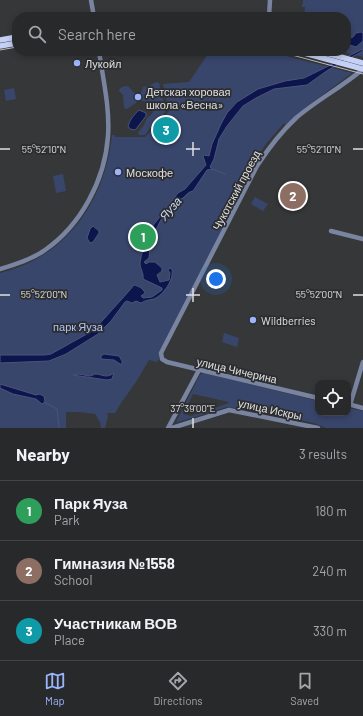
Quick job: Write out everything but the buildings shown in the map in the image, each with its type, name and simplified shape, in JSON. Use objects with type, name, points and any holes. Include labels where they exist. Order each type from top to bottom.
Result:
[{"type":"main road","points":[[0,40],[12,38]]},
{"type":"main road","points":[[0,46],[12,44]]},
{"type":"main road","points":[[328,56],[362,67]]},
{"type":"street","points":[[91,0],[93,12]]},
{"type":"street","points":[[269,12],[270,0]]},
{"type":"street","points":[[0,269],[18,263],[44,251],[68,231],[83,211],[94,191],[106,153],[108,136],[108,116],[100,56]]},
{"type":"street","name":"Чукотский проезд","points":[[162,350],[257,166],[296,118],[362,67]]},
{"type":"street","points":[[331,231],[363,239]]},
{"type":"street","name":"улица Чичерина","points":[[162,350],[161,356],[164,361],[315,397]]},
{"type":"street","points":[[351,399],[363,362]]},
{"type":"street","points":[[168,428],[199,370]]},
{"type":"street","points":[[351,405],[363,408]]},
{"type":"street","name":"улица Искры","points":[[172,428],[229,410],[318,428]]},
{"type":"green space","points":[[303,0],[363,0],[363,57],[351,54],[351,12],[304,12],[305,7],[302,7]]},
{"type":"green space","name":"парк Яуза","points":[[207,56],[286,56],[352,73],[306,107],[286,125],[284,123],[265,145],[246,177],[249,179],[159,352],[159,359],[157,362],[149,360],[115,413],[107,413],[108,416],[105,428],[101,428],[100,422],[95,414],[66,412],[66,428],[0,428],[0,273],[24,265],[45,254],[63,240],[78,223],[91,203],[101,182],[108,159],[112,135],[115,135],[115,137],[145,137],[169,111],[163,84],[189,82]]},
{"type":"green space","points":[[156,82],[159,83],[166,110],[163,115],[160,115],[145,135],[139,135],[138,133],[147,118],[152,114],[155,107],[140,100],[127,109],[124,108],[123,95],[119,91],[120,88],[128,86],[137,96],[140,95],[143,87],[149,86]]},
{"type":"green space","points":[[14,88],[16,99],[6,101],[4,90]]},
{"type":"green space","points":[[63,174],[66,191],[56,193],[53,176]]},
{"type":"green space","points":[[255,197],[268,204],[263,211],[251,204]]},
{"type":"green space","points":[[224,333],[239,338],[237,347],[222,342]]},
{"type":"green space","points":[[204,373],[315,400],[315,416],[351,416],[351,409],[363,411],[363,428],[326,428],[314,423],[273,414],[227,407],[176,422],[200,375]],"holes":[[[193,394],[229,403],[191,416],[183,414]]]},
{"type":"shaded area","points":[[356,33],[363,33],[363,41],[356,47],[351,45],[351,38]]},
{"type":"shaded area","points":[[363,49],[363,51],[328,70],[307,85],[274,89],[256,98],[243,106],[227,126],[219,139],[214,159],[210,167],[212,169],[207,170],[193,191],[171,206],[157,227],[149,258],[144,262],[146,264],[149,262],[155,262],[162,268],[162,271],[157,275],[160,282],[169,280],[170,273],[168,270],[169,268],[172,269],[168,286],[158,297],[141,303],[136,301],[132,303],[127,301],[125,302],[111,321],[98,334],[66,354],[49,361],[0,363],[0,355],[51,354],[94,330],[134,285],[144,291],[145,293],[141,296],[143,298],[152,297],[162,290],[162,288],[143,279],[140,263],[147,232],[178,193],[185,189],[206,165],[203,156],[209,156],[212,144],[227,113],[237,102],[258,89],[285,81],[304,78]]},
{"type":"shaded area","points":[[139,110],[146,113],[146,116],[135,130],[130,129],[128,126],[130,121]]},
{"type":"shaded area","points":[[93,226],[99,231],[99,233],[93,242],[90,243],[87,238],[90,229]]},
{"type":"shaded area","points":[[104,354],[119,356],[122,361],[122,365],[114,360],[101,359],[101,356]]},
{"type":"shaded area","points":[[114,373],[112,379],[107,380],[73,375],[79,374],[90,376],[95,374],[106,376]]},
{"type":"shaded area","points":[[0,384],[44,396],[45,402],[42,404],[36,399],[13,394],[0,388]]},
{"type":"waterway","points":[[212,169],[225,174]]},
{"type":"waterway","points":[[44,402],[57,409],[59,428]]},
{"type":"tram line","points":[[0,50],[12,48]]},
{"type":"tram line","points":[[296,56],[363,74]]},
{"type":"place","name":"Лукойл","points":[[77,63]]},
{"type":"place","name":"Детская хоровая школа «Весна»","points":[[138,97]]},
{"type":"place","name":"Участникам ВОВ","points":[[166,130]]},
{"type":"place","name":"Москофе","points":[[118,172]]},
{"type":"place","name":"Гимназия №1558","points":[[293,196]]},
{"type":"place","name":"Парк Яуза","points":[[143,237]]},
{"type":"place","name":"Wildberries","points":[[253,320]]},
{"type":"water label","name":"Яуза","points":[[170,208]]}]
